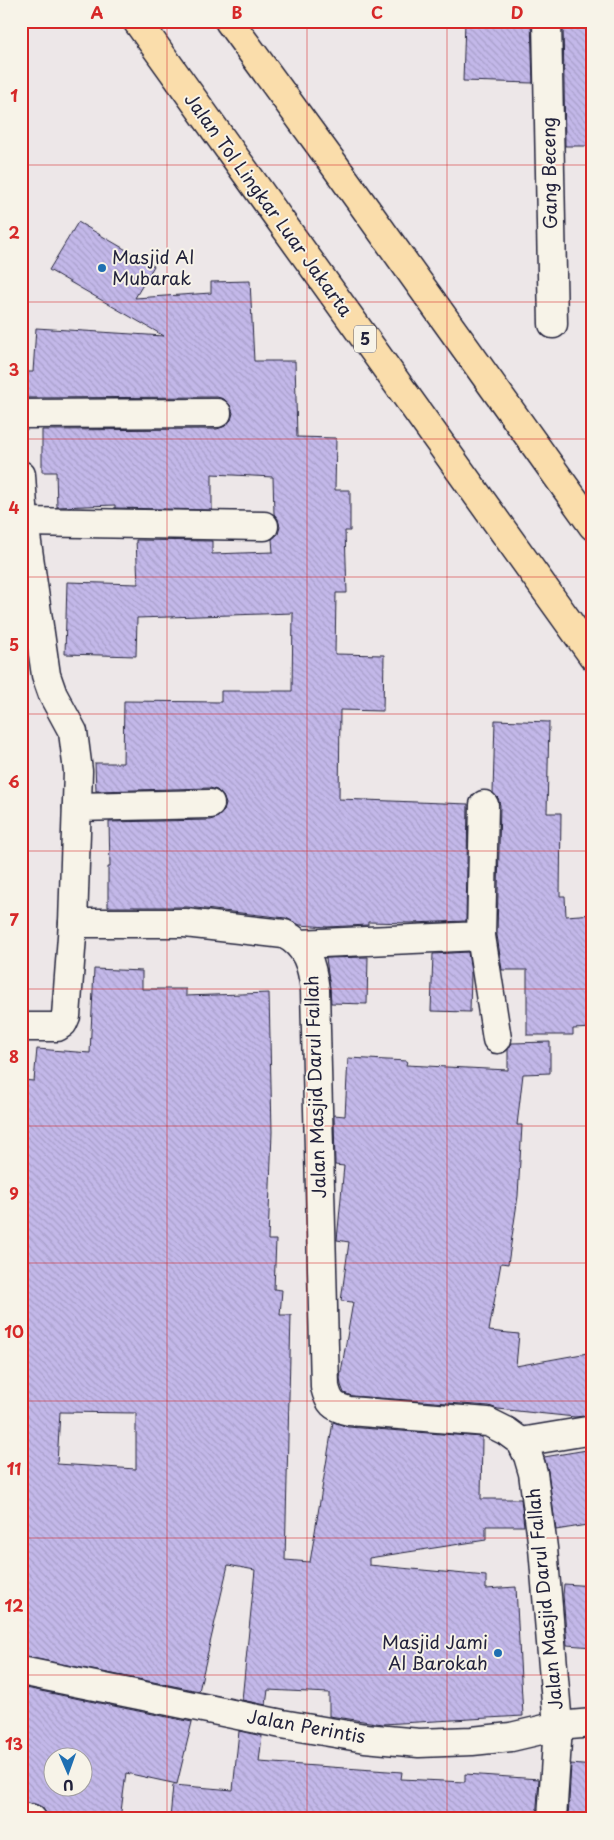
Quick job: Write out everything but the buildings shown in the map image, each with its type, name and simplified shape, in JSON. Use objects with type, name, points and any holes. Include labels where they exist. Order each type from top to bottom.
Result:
[{"type":"highway","name":"Jalan Tol Lingkar Luar Jakarta","points":[[137,21],[593,656]]},
{"type":"highway","points":[[229,21],[593,526]]},
{"type":"street","name":"Gang Beceng","points":[[547,21],[553,324]]},
{"type":"street","points":[[21,414],[217,413]]},
{"type":"street","points":[[21,475],[24,522],[46,675],[53,695],[72,732],[78,772],[73,924],[66,1016],[63,1024],[57,1028],[21,1027]]},
{"type":"street","points":[[24,522],[264,526]]},
{"type":"street","points":[[77,807],[210,804]]},
{"type":"street","points":[[484,805],[481,936],[497,1039]]},
{"type":"street","points":[[73,924],[186,923],[284,934],[300,944],[481,936]]},
{"type":"street","name":"Jalan Masjid Darul Fallah","points":[[300,944],[312,968],[315,990],[325,1387],[328,1397],[336,1408],[349,1411],[488,1422],[506,1431],[521,1442],[533,1473],[543,1548],[558,1726],[552,1819]]},
{"type":"street","points":[[521,1442],[593,1430]]},
{"type":"street","name":"Jalan Perintis","points":[[21,1671],[273,1722],[365,1738],[419,1743],[472,1741],[511,1737],[558,1726],[593,1724]]},
{"type":"street","points":[[21,1817],[32,1819]]},
{"type":"place","name":"Masjid Al Mubarak","points":[[102,268]]},
{"type":"place","name":"Masjid Jami Al Barokah","points":[[498,1653]]}]
